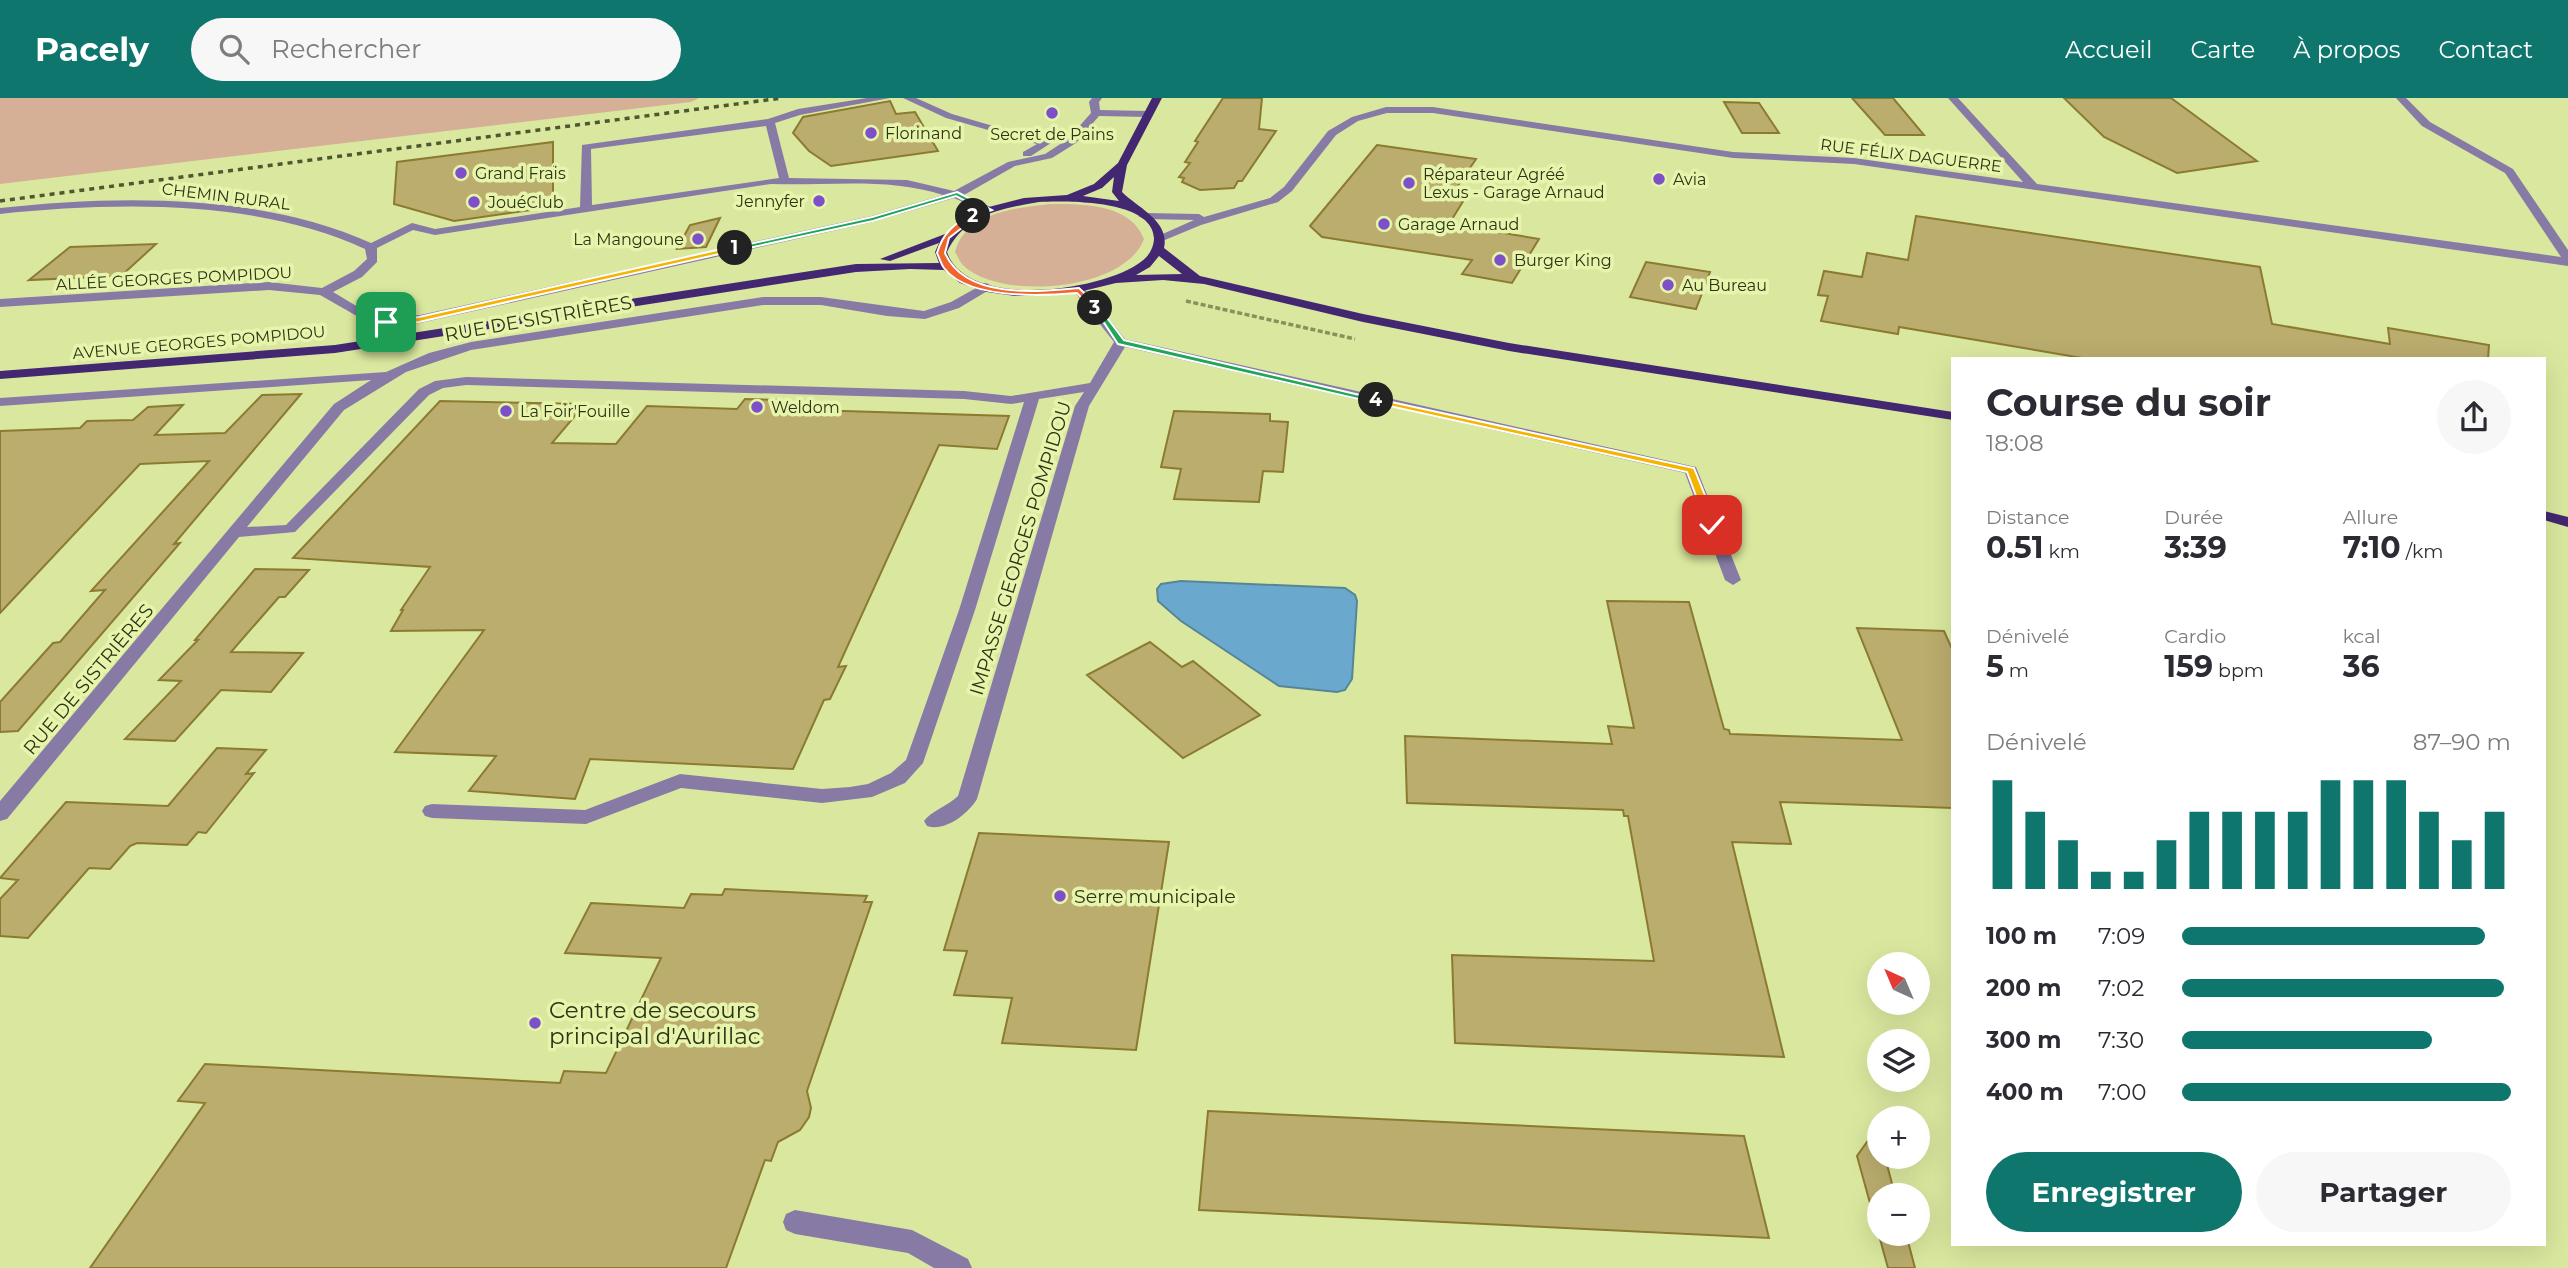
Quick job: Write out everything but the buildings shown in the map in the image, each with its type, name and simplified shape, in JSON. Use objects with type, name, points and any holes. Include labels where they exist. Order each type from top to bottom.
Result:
[{"type":"main road","points":[[1157,98],[1122,165],[1117,192],[1154,224],[1159,244],[1181,270],[1204,280]]},
{"type":"main road","points":[[1066,198],[1098,186],[1122,165]]},
{"type":"main road","points":[[856,268],[946,237],[970,218],[989,210],[1039,199],[1103,201],[1139,213]]},
{"type":"main road","points":[[946,237],[941,253],[947,267],[962,278],[985,287],[1013,292],[1079,290],[1117,280],[1163,276],[1204,280],[1363,318],[1508,347],[1951,416]]},
{"type":"main road","points":[[1117,280],[1144,265],[1159,244]]},
{"type":"main road","points":[[856,268],[910,265],[947,267]]},
{"type":"main road","name":"AVENUE GEORGES POMPIDOU","points":[[0,375],[335,349],[856,268]]},
{"type":"main road","points":[[2546,516],[2568,522]]},
{"type":"street","points":[[586,209],[586,147],[770,122],[798,112],[885,98]]},
{"type":"street","points":[[908,98],[949,116],[1046,143],[1012,164]]},
{"type":"street","points":[[1096,113],[1094,102],[1097,98]]},
{"type":"street","points":[[1953,98],[2033,186]]},
{"type":"street","points":[[2401,98],[2426,124],[2509,171],[2568,260]]},
{"type":"street","name":"RUE FÉLIX DAGUERRE","points":[[1159,244],[1197,223],[1264,204],[1281,195],[1332,133],[1354,119],[1386,110],[1433,110],[1732,155],[1854,161],[2568,260]]},
{"type":"street","points":[[1012,164],[1048,156],[1072,141],[1096,113]]},
{"type":"street","points":[[1096,113],[1148,114]]},
{"type":"street","points":[[770,122],[785,182]]},
{"type":"street","name":"ALLÉE GEORGES POMPIDOU","points":[[0,303],[269,286],[324,292],[369,318],[386,322],[419,319],[873,219],[957,194],[1012,164]]},
{"type":"street","points":[[324,292],[358,274],[373,260],[371,247],[412,226],[435,232],[754,183],[917,183],[957,194],[989,210]]},
{"type":"street","name":"CHEMIN RURAL","points":[[0,211],[93,202],[174,205],[275,215],[342,232],[371,247]]},
{"type":"street","name":"RUE FÉLIX DAGUERRE","points":[[1139,213],[1184,218],[1244,210]]},
{"type":"street","name":"RUE DE SISTRIÈRES","points":[[0,814],[339,407],[388,374],[442,353],[471,346],[763,301],[821,301],[915,316],[937,313],[985,287]]},
{"type":"street","points":[[1079,290],[1121,342],[1691,470],[1733,580]]},
{"type":"street","name":"IMPASSE GEORGES POMPIDOU","points":[[934,821],[954,812],[967,799],[1082,406],[1121,342]]},
{"type":"street","points":[[0,402],[388,374]]},
{"type":"street","points":[[234,533],[290,529],[404,411],[424,392],[440,384],[466,381],[953,394],[1011,400],[1093,386]]},
{"type":"street","points":[[432,811],[586,817],[680,781],[822,796],[872,790],[898,778],[914,763],[967,610],[1033,397]]},
{"type":"street","points":[[795,1222],[912,1242],[959,1268]]},
{"type":"shaded area","points":[[0,98],[699,98],[691,102],[0,184]]},
{"type":"shaded area","points":[[1049,204],[1076,204],[1116,212],[1128,218],[1144,239],[1132,257],[1113,270],[1088,280],[1061,285],[1032,287],[1005,284],[982,277],[961,263],[955,252],[969,229],[980,221],[1007,211]]},
{"type":"water","points":[[1181,581],[1345,588],[1355,595],[1357,601],[1352,679],[1345,690],[1337,692],[1279,686],[1181,621],[1158,601],[1157,589],[1161,584]]},
{"type":"railway","points":[[0,201],[782,98]]},
{"type":"place","name":"Secret de Pains","points":[[1052,113]]},
{"type":"place","name":"Florinand","points":[[871,133]]},
{"type":"place","name":"Grand Frais","points":[[461,173]]},
{"type":"place","name":"Avia","points":[[1659,179]]},
{"type":"place","name":"Réparateur Agréé Lexus - Garage Arnaud","points":[[1409,183]]},
{"type":"place","name":"Jennyfer","points":[[819,201]]},
{"type":"place","name":"JouéClub","points":[[474,202]]},
{"type":"place","name":"Garage Arnaud","points":[[1384,224]]},
{"type":"place","name":"La Mangoune","points":[[698,239]]},
{"type":"place","name":"Burger King","points":[[1500,260]]},
{"type":"place","name":"Au Bureau","points":[[1668,285]]},
{"type":"place","name":"Weldom","points":[[757,407]]},
{"type":"place","name":"La Foir'Fouille","points":[[506,411]]},
{"type":"place","name":"Serre municipale","points":[[1060,896]]},
{"type":"place","name":"Centre de secours principal d'Aurillac","points":[[535,1023]]},
{"type":"route","points":[[386,322],[419,319],[873,219],[957,194],[989,210],[970,218],[946,237],[941,253],[947,267],[962,278],[985,287],[1013,292],[1079,290],[1121,342],[1148,350],[1691,470],[1712,525]]}]
